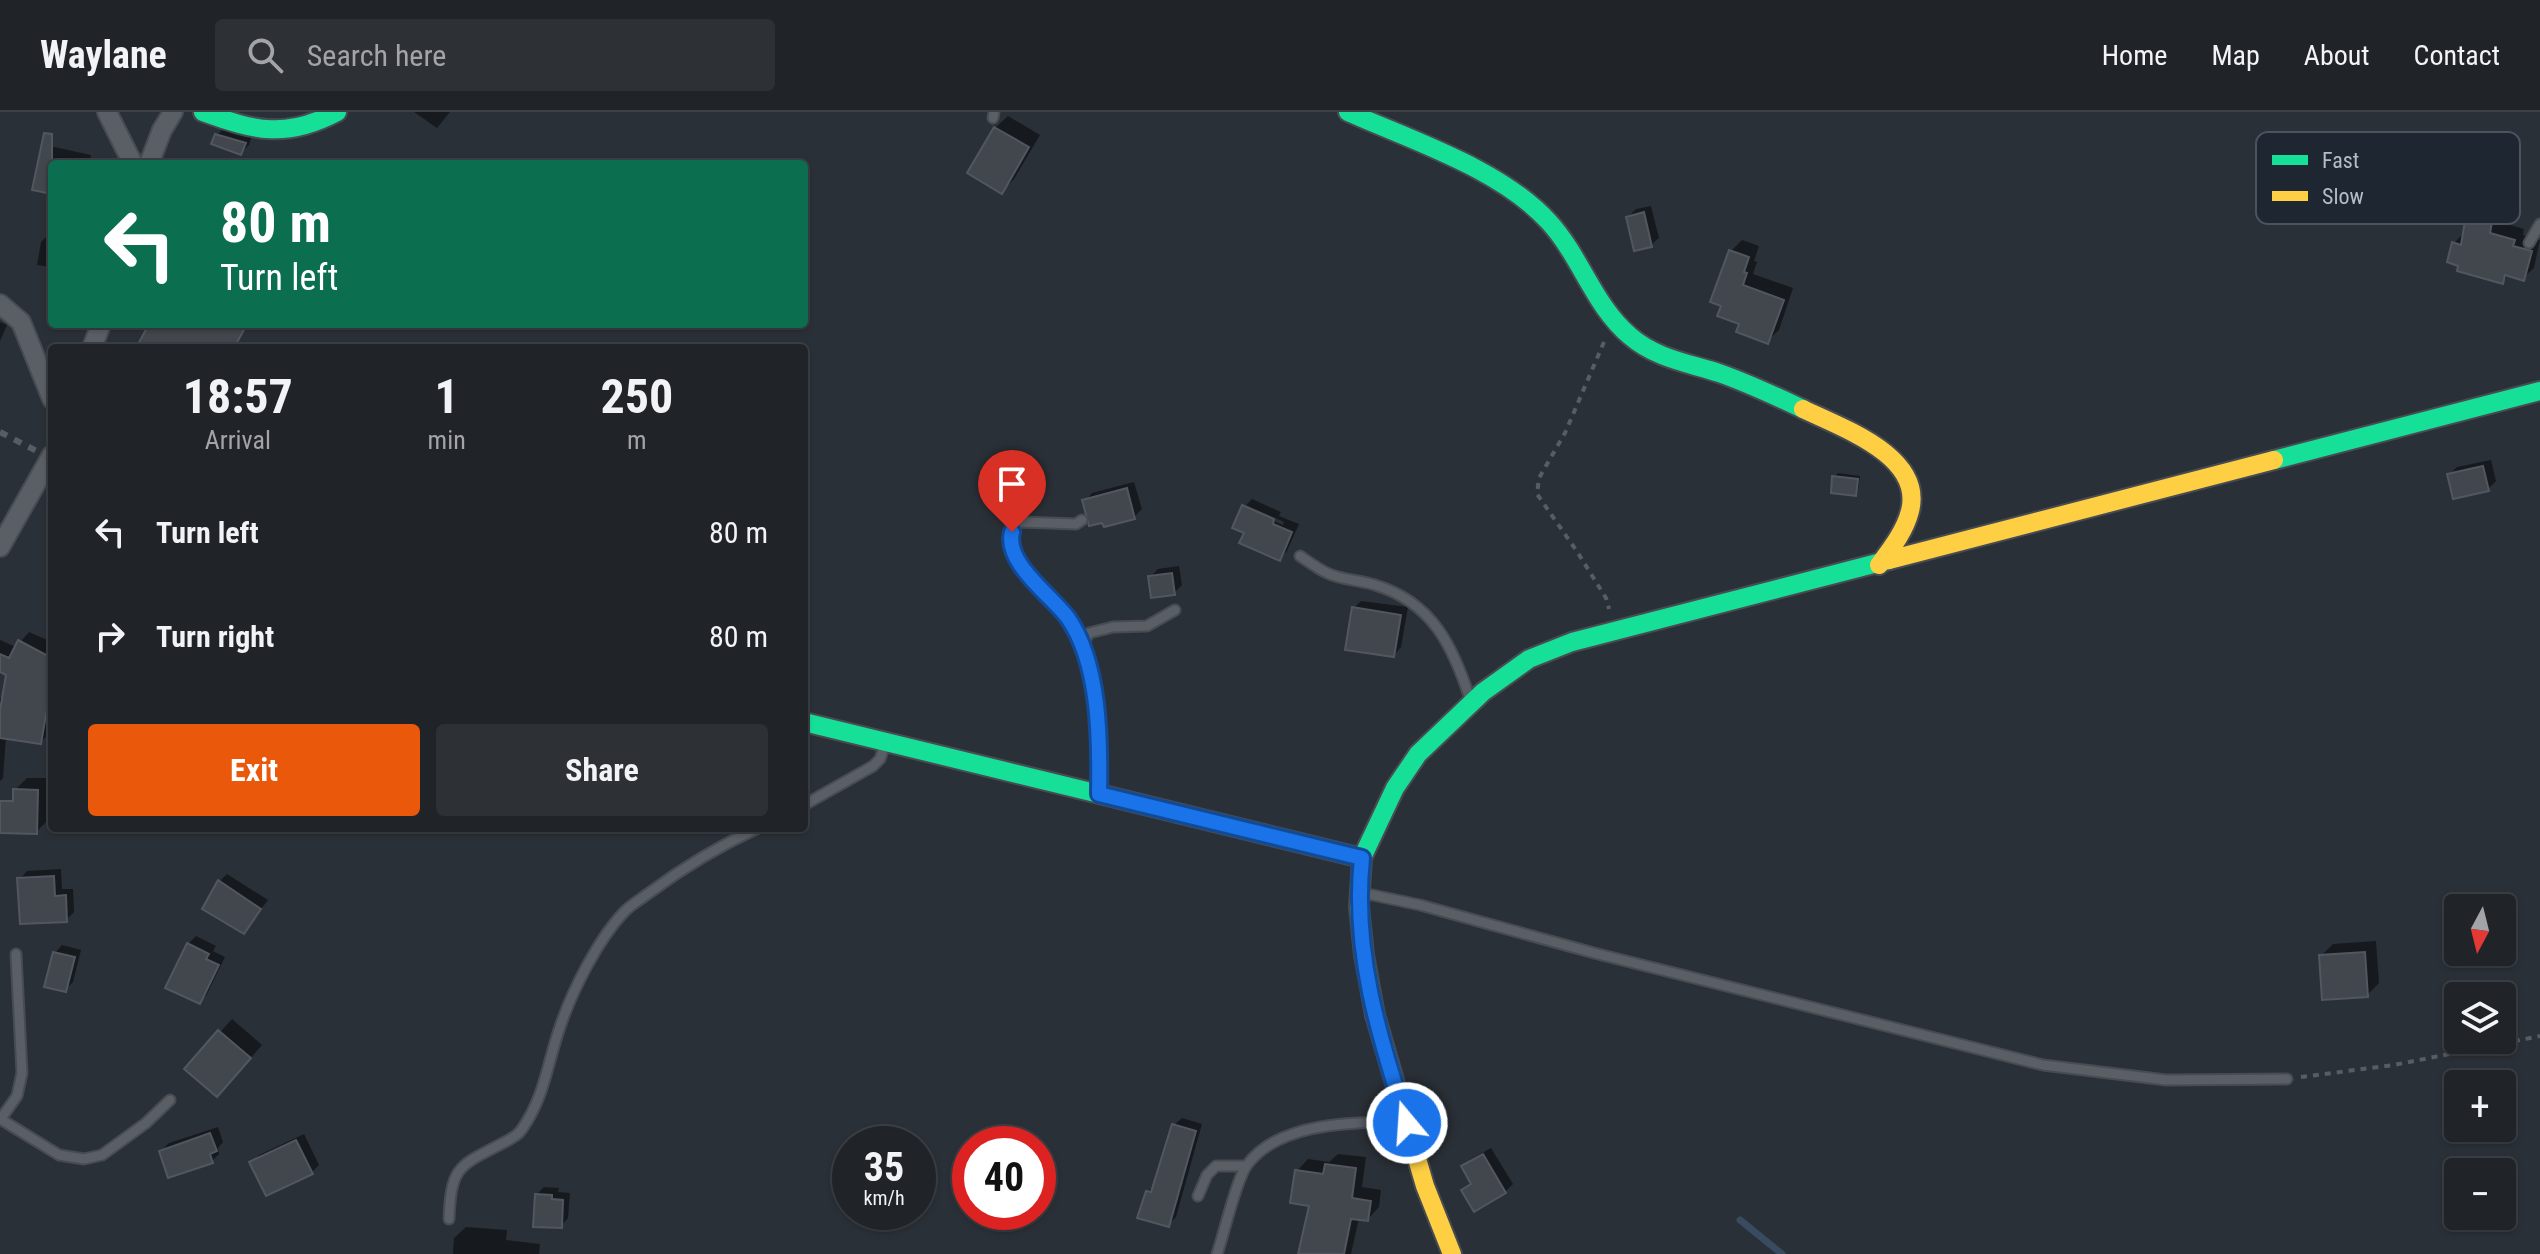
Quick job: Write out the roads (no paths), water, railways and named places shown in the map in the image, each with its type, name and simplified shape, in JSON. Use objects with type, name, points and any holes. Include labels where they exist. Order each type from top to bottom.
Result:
[{"type":"street","points":[[107,112],[131,160]]},
{"type":"street","points":[[151,160],[173,112]]},
{"type":"street","points":[[203,112],[232,123],[275,133],[309,127],[337,112]]},
{"type":"street","points":[[1348,112],[1494,180],[1528,202],[1551,224],[1625,333],[1644,347],[1728,376],[1842,429],[1880,449],[1905,469],[1913,495],[1909,518],[1879,565]]},
{"type":"street","points":[[0,304],[21,322],[48,389]]},
{"type":"street","points":[[1452,1254],[1425,1186],[1371,999],[1364,955],[1360,892],[1362,858],[1395,788],[1418,754],[1471,703],[1529,659],[1572,642],[1879,565],[2539,389]]},
{"type":"street","points":[[0,547],[48,462]]},
{"type":"street","points":[[808,723],[1362,858]]},
{"type":"lane","points":[[2529,243],[2540,224]]},
{"type":"lane","points":[[1082,520],[1076,524],[1021,522],[1015,526],[1010,537],[1020,565],[1068,619],[1082,646],[1092,684],[1100,752],[1099,794]]},
{"type":"lane","points":[[1300,556],[1329,574],[1376,585],[1403,596],[1423,609],[1439,629],[1461,670],[1471,703]]},
{"type":"lane","points":[[1082,646],[1089,633],[1113,627],[1147,626],[1175,610]]},
{"type":"lane","points":[[808,803],[873,766],[880,759],[886,742]]},
{"type":"lane","points":[[449,1219],[450,1190],[458,1171],[466,1161],[520,1133],[540,1099],[560,1027],[576,989],[625,911],[682,868],[749,832]]},
{"type":"lane","points":[[1360,892],[2043,1065],[2166,1080],[2287,1079]]},
{"type":"lane","points":[[16,954],[22,1073],[17,1096],[1,1120],[59,1155],[84,1159],[102,1155],[146,1123],[170,1100]]},
{"type":"lane","points":[[1217,1254],[1246,1166],[1270,1145],[1289,1134],[1376,1121],[1407,1123]]},
{"type":"lane","points":[[1198,1196],[1207,1175],[1216,1166],[1246,1166]]},
{"type":"waterway","points":[[1740,1220],[1782,1254]]},
{"type":"railway","points":[[0,432],[48,457]]}]
